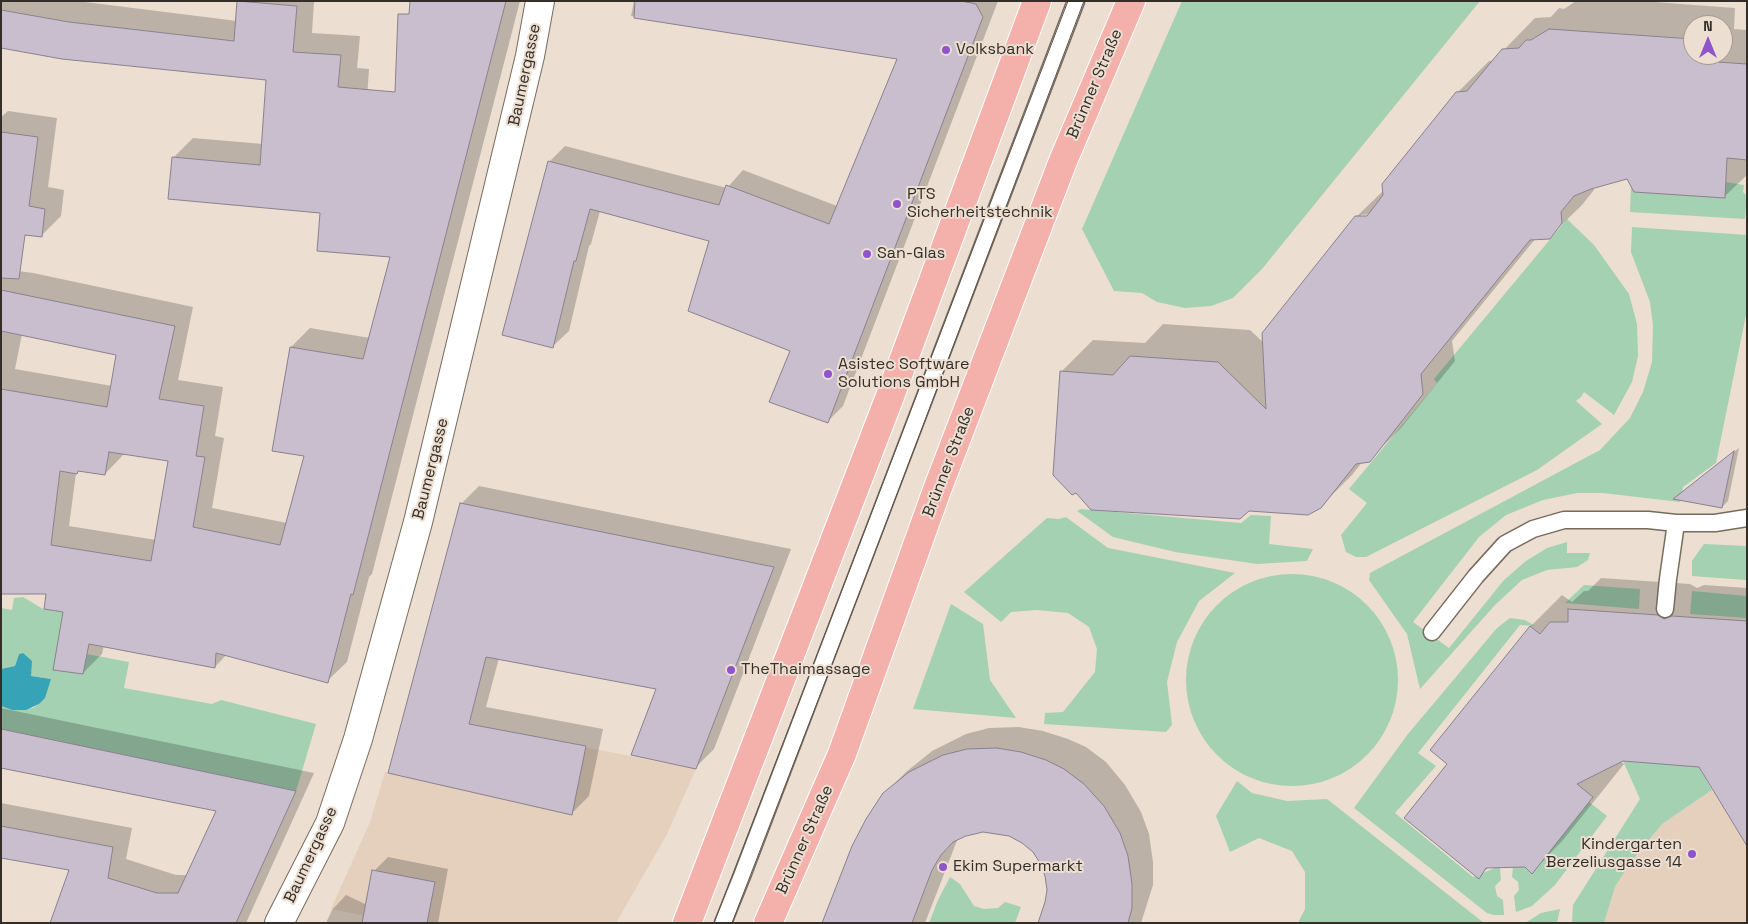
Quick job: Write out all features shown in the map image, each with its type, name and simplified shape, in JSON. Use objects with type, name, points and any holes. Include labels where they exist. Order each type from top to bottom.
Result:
[{"type":"main road","points":[[687,923],[882,418],[1037,1]]},
{"type":"main road","name":"Brünner Straße","points":[[768,923],[842,754],[937,490],[1063,161],[1131,1]]},
{"type":"street","name":"Baumergasse","points":[[279,923],[330,822],[358,739],[422,503],[530,56],[540,1]]},
{"type":"lane","points":[[723,923],[1076,1]]},
{"type":"lane","points":[[1432,632],[1476,576],[1505,544],[1533,529],[1564,520],[1648,520],[1676,523],[1715,523],[1747,518]]},
{"type":"lane","points":[[1665,608],[1676,523]]},
{"type":"shaded area","points":[[488,728],[696,769],[666,836],[616,923],[400,923],[331,909],[370,822],[385,772],[475,792]]},
{"type":"shaded area","name":"Kindergarten Berzeliusgasse 14","points":[[1712,790],[1747,845],[1747,923],[1604,923],[1615,887],[1630,863],[1662,824]]},
{"type":"green space","points":[[1182,1],[1480,1],[1262,269],[1233,298],[1211,306],[1185,308],[1157,302],[1142,293],[1114,291],[1082,229]]},
{"type":"green space","points":[[1726,182],[1744,185],[1743,192],[1747,196],[1745,219],[1630,212],[1631,186],[1720,197],[1726,192]]},
{"type":"green space","points":[[1567,219],[1594,245],[1629,294],[1637,324],[1638,356],[1632,382],[1614,415],[1584,392],[1576,401],[1602,424],[1537,470],[1366,557],[1356,557],[1346,552],[1341,535],[1367,503],[1349,489],[1437,383],[1434,379]]},
{"type":"green space","points":[[1632,227],[1747,235],[1747,310],[1716,463],[1683,487],[1680,502],[1603,493],[1577,493],[1543,500],[1506,515],[1479,537],[1413,622],[1449,648],[1504,580],[1526,561],[1547,548],[1567,542],[1567,553],[1590,553],[1588,560],[1577,567],[1547,570],[1522,580],[1495,605],[1420,689],[1407,634],[1369,580],[1370,573],[1600,450],[1630,418],[1643,392],[1652,362],[1653,325],[1650,302],[1631,252]]},
{"type":"green space","points":[[1081,509],[1241,523],[1251,515],[1271,516],[1269,544],[1313,549],[1307,561],[1257,564],[1175,552],[1113,537],[1077,511]]},
{"type":"green space","points":[[1066,517],[1108,548],[1235,573],[1199,601],[1177,642],[1167,682],[1172,725],[1166,732],[1044,724],[1045,713],[1063,712],[1095,672],[1097,649],[1089,627],[1068,613],[1037,610],[1011,612],[1001,622],[964,592],[1047,518],[1059,519]]},
{"type":"green space","points":[[1704,544],[1747,546],[1746,580],[1692,576],[1692,561]]},
{"type":"green space","points":[[1282,574],[1302,574],[1323,578],[1342,586],[1360,598],[1374,612],[1386,630],[1394,649],[1398,680],[1394,711],[1386,730],[1374,748],[1360,762],[1342,774],[1323,782],[1302,786],[1282,786],[1261,782],[1242,774],[1224,762],[1210,748],[1198,730],[1190,711],[1186,690],[1186,670],[1190,649],[1198,630],[1210,612],[1224,598],[1242,586],[1261,578]]},
{"type":"green space","points":[[1584,585],[1640,589],[1639,609],[1565,603]]},
{"type":"green space","points":[[1692,591],[1747,596],[1747,618],[1690,614]]},
{"type":"green space","points":[[23,597],[43,609],[63,612],[54,670],[83,674],[87,654],[129,662],[124,688],[212,704],[221,700],[316,724],[296,791],[1,729],[1,706],[12,710],[33,708],[39,704],[51,679],[31,676],[23,653],[19,654],[15,666],[1,669],[1,608],[12,610],[14,598]]},
{"type":"green space","points":[[951,604],[983,624],[990,680],[1016,718],[913,709]]},
{"type":"green space","points":[[1510,618],[1525,620],[1535,626],[1520,625],[1418,753],[1436,766],[1395,813],[1473,877],[1495,868],[1500,868],[1501,880],[1495,886],[1497,896],[1503,900],[1504,915],[1494,915],[1487,913],[1354,808],[1408,734],[1497,628]]},
{"type":"green space","points":[[1623,761],[1699,767],[1712,790],[1662,824],[1630,863],[1615,887],[1604,923],[1572,923],[1573,905],[1640,799]]},
{"type":"green space","points":[[1237,781],[1252,793],[1287,801],[1327,799],[1484,923],[1298,923],[1305,909],[1305,872],[1292,851],[1259,838],[1230,852],[1216,816]]},
{"type":"green space","points":[[1589,802],[1607,816],[1555,885],[1532,906],[1516,912],[1514,896],[1519,890],[1518,882],[1512,877],[1513,867],[1519,862],[1527,869],[1535,869]]},
{"type":"green space","points":[[950,877],[960,884],[974,906],[984,909],[998,908],[1005,902],[1021,907],[1015,923],[929,923]]},
{"type":"green space","points":[[1560,909],[1557,923],[1525,923],[1541,913]]},
{"type":"water","points":[[23,653],[32,661],[31,676],[51,679],[45,698],[39,704],[26,710],[12,710],[1,706],[1,669],[15,666],[19,654]]},
{"type":"building","points":[[237,1],[297,6],[293,52],[341,55],[338,87],[395,92],[398,14],[409,14],[410,1],[506,1],[353,595],[351,594],[328,683],[216,653],[215,668],[89,644],[83,674],[53,670],[63,612],[44,609],[46,594],[1,594],[1,389],[107,407],[116,355],[1,331],[1,290],[175,326],[159,399],[204,406],[196,456],[205,457],[193,527],[280,545],[304,456],[272,451],[290,347],[363,359],[390,257],[317,251],[320,213],[168,199],[172,157],[260,165],[266,80],[62,59],[1,48],[1,10],[69,22],[234,41]],"holes":[[[109,452],[168,461],[151,561],[51,545],[60,471],[77,474],[78,471],[105,475]]]},
{"type":"building","points":[[635,1],[961,1],[976,4],[983,17],[828,423],[769,402],[790,351],[688,311],[709,241],[590,209],[576,261],[574,261],[553,348],[502,335],[548,161],[719,205],[726,185],[829,224],[897,59],[634,18]]},
{"type":"building","points":[[1549,29],[1683,38],[1683,65],[1747,64],[1747,160],[1727,158],[1725,198],[1634,192],[1627,179],[1574,196],[1561,212],[1562,223],[1550,239],[1530,240],[1421,374],[1423,394],[1370,462],[1356,464],[1321,508],[1308,515],[1249,511],[1240,519],[1091,510],[1076,493],[1072,495],[1053,475],[1060,371],[1113,375],[1130,356],[1218,362],[1266,409],[1262,333],[1355,216],[1367,216],[1383,195],[1382,184],[1456,92],[1467,91],[1502,49],[1519,48],[1526,40],[1531,40]]},
{"type":"building","points":[[1,132],[38,137],[29,206],[45,209],[42,237],[25,235],[19,279],[1,278]]},
{"type":"building","points":[[1734,451],[1722,508],[1673,499]]},
{"type":"building","points":[[460,503],[774,567],[696,769],[631,755],[656,689],[486,657],[469,724],[586,746],[572,815],[388,773]]},
{"type":"building","points":[[1568,609],[1658,615],[1664,619],[1672,616],[1747,621],[1747,846],[1699,767],[1623,761],[1577,784],[1593,797],[1532,874],[1525,867],[1486,868],[1479,879],[1404,818],[1447,764],[1430,750],[1530,626],[1540,634],[1550,622],[1568,622]]},
{"type":"building","points":[[1,729],[296,791],[236,923],[50,923],[69,870],[1,858],[1,826],[113,847],[108,878],[157,893],[178,893],[216,811],[1,768]]},
{"type":"building","points":[[997,748],[1021,752],[1046,760],[1064,769],[1084,784],[1104,806],[1120,833],[1128,856],[1132,884],[1132,908],[1128,923],[1038,923],[1047,890],[1045,876],[1040,863],[1033,852],[1022,843],[1009,836],[983,832],[966,836],[953,842],[941,855],[932,870],[912,923],[822,923],[852,846],[866,819],[883,793],[909,772],[943,755],[967,749]]},
{"type":"building","points":[[372,870],[435,882],[427,923],[362,923]]},
{"type":"tram line","points":[[714,923],[1068,1]]},
{"type":"tram line","points":[[732,923],[1084,1]]},
{"type":"place","name":"Volksbank","points":[[946,50]]},
{"type":"place","name":"PTS Sicherheitstechnik","points":[[897,204]]},
{"type":"place","name":"San-Glas","points":[[867,254]]},
{"type":"place","name":"Asistec Software Solutions GmbH","points":[[828,374]]},
{"type":"place","name":"TheThaimassage","points":[[731,670]]},
{"type":"place","name":"Kindergarten Berzeliusgasse 14","points":[[1692,854]]},
{"type":"place","name":"Ekim Supermarkt","points":[[943,867]]}]
